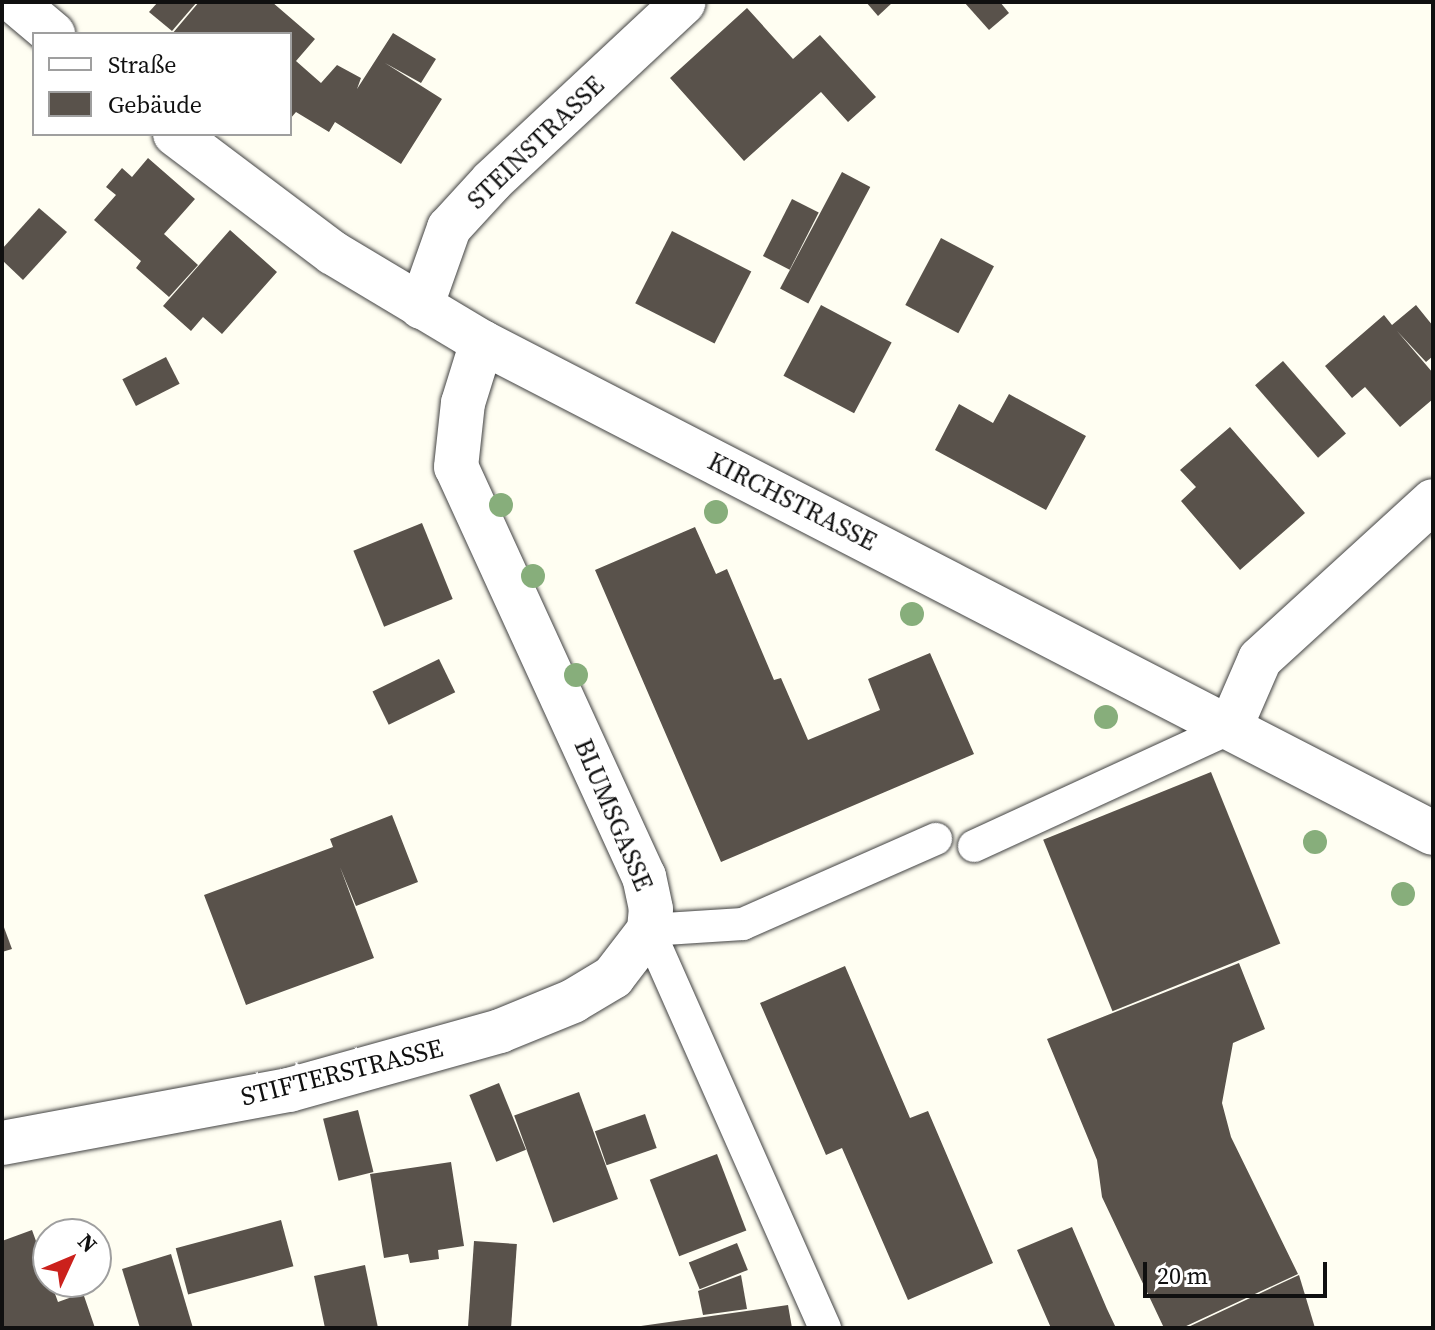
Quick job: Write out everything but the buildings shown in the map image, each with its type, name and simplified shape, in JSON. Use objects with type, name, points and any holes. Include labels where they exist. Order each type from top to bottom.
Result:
[{"type":"street","points":[[15,2],[51,32]]},
{"type":"street","name":"STEINSTRASSE","points":[[421,307],[449,228],[492,181],[684,2]]},
{"type":"street","name":"KIRCHSTRASSE","points":[[178,136],[333,253],[482,342],[1433,833]]},
{"type":"street","name":"BLUMSGASSE","points":[[482,342],[463,403],[456,467],[644,877],[651,909],[649,930]]},
{"type":"street","points":[[1230,728],[1260,659],[1433,501]]},
{"type":"street","name":"STIFTERSTRASSE","points":[[2,1143],[289,1090],[500,1031],[573,1001],[613,977],[649,930]]},
{"type":"lane","points":[[974,846],[1230,728]]},
{"type":"lane","points":[[649,930],[743,924],[936,839]]},
{"type":"lane","name":"BLUMSGASSE","points":[[649,930],[825,1328]]}]
